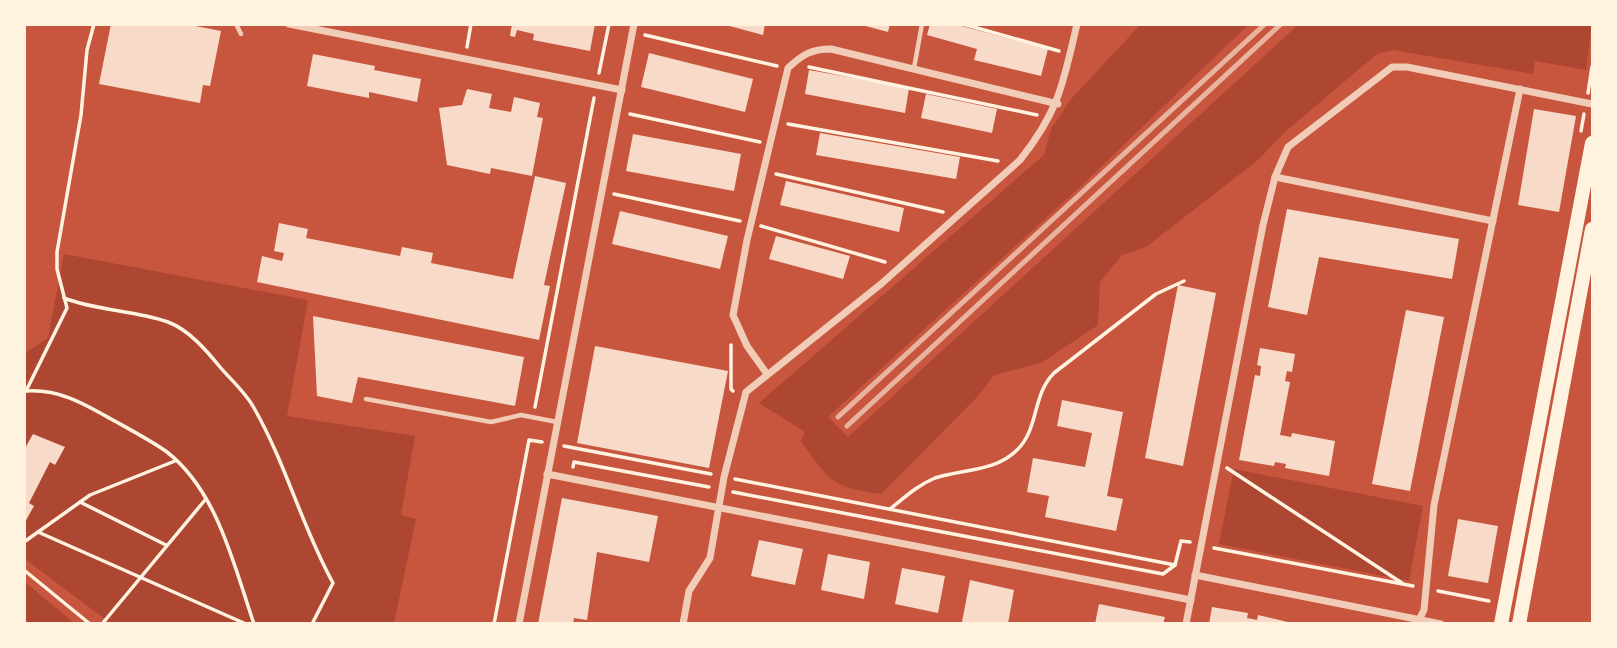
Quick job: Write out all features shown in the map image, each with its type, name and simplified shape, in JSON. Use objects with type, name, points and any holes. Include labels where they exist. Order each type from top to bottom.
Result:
[{"type":"main road","points":[[1501,624],[1592,143]]},
{"type":"main road","points":[[1519,624],[1592,229]]},
{"type":"street","points":[[289,24],[622,90]]},
{"type":"street","points":[[682,624],[690,591],[710,558],[724,477],[743,397],[767,374],[900,267],[1015,164],[1039,136],[1058,104],[1077,24]]},
{"type":"street","points":[[519,624],[634,28]]},
{"type":"street","points":[[767,374],[747,346],[733,314],[751,223],[791,66],[810,52],[831,49],[1058,104]]},
{"type":"street","points":[[1186,624],[1275,177],[1289,147],[1392,66],[1407,66],[1592,103]]},
{"type":"street","points":[[1418,621],[1424,610],[1434,505],[1520,89]]},
{"type":"street","points":[[1275,177],[1493,220]]},
{"type":"street","points":[[547,474],[1191,600]]},
{"type":"street","points":[[1195,575],[1441,624]]},
{"type":"lane","points":[[236,24],[241,34]]},
{"type":"lane","points":[[914,68],[922,24]]},
{"type":"lane","points":[[366,399],[491,422],[521,415],[558,422]]},
{"type":"path","points":[[25,391],[67,308],[57,269],[57,251],[81,115],[87,50],[94,24]]},
{"type":"path","points":[[465,59],[471,24]]},
{"type":"path","points":[[528,440],[609,24]]},
{"type":"path","points":[[963,24],[983,27],[1070,54]]},
{"type":"path","points":[[634,28],[791,66],[916,87],[1049,118]]},
{"type":"path","points":[[619,110],[771,145]]},
{"type":"path","points":[[776,121],[1015,164]]},
{"type":"path","points":[[764,171],[958,215]]},
{"type":"path","points":[[603,191],[751,223],[900,267]]},
{"type":"path","points":[[890,509],[922,484],[989,466],[1016,451],[1028,438],[1043,384],[1156,294],[1184,281]]},
{"type":"path","points":[[64,298],[79,304],[169,323],[190,335],[211,355],[253,405],[282,463],[316,551],[333,583],[312,624]]},
{"type":"path","points":[[733,314],[731,389],[743,397]]},
{"type":"path","points":[[25,391],[42,390],[74,398],[167,453],[175,461],[205,499],[218,522],[254,624]]},
{"type":"path","points":[[24,542],[90,495],[175,461]]},
{"type":"path","points":[[570,478],[574,462],[1163,574],[1175,565],[1181,541],[1492,601]]},
{"type":"path","points":[[1217,462],[1404,584]]},
{"type":"path","points":[[724,477],[1175,565]]},
{"type":"path","points":[[102,624],[205,499]]},
{"type":"path","points":[[80,502],[167,545]]},
{"type":"path","points":[[38,532],[246,624]]},
{"type":"path","points":[[1128,587],[1133,557]]},
{"type":"path","points":[[24,570],[90,624]]},
{"type":"shaded area","points":[[1141,24],[1248,25],[1080,187],[828,417],[848,437],[1298,25],[1592,24],[1586,70],[1535,61],[1533,74],[1393,50],[1377,54],[1287,130],[1258,160],[1146,247],[1122,255],[1100,282],[1098,325],[1041,363],[994,375],[979,395],[881,494],[851,488],[833,480],[801,441],[805,432],[759,403],[1044,155],[1051,129],[1072,98]]},
{"type":"shaded area","points":[[64,254],[308,300],[287,416],[415,436],[401,515],[416,519],[394,623],[110,623],[25,559],[24,354],[48,338]]},
{"type":"shaded area","points":[[1234,469],[1423,506],[1409,581],[1219,544]]},
{"type":"shaded area","points":[[25,582],[74,623],[25,623]]},
{"type":"building","points":[[111,24],[185,24],[221,31],[210,86],[203,85],[200,103],[99,84]]},
{"type":"building","points":[[512,24],[595,24],[590,51],[533,40],[534,34],[517,30],[515,37],[510,36]]},
{"type":"building","points":[[722,24],[765,24],[763,35]]},
{"type":"building","points":[[858,24],[890,24],[888,32]]},
{"type":"building","points":[[930,24],[954,24],[1048,49],[1041,76],[974,60],[977,49],[927,35]]},
{"type":"building","points":[[649,53],[753,79],[745,112],[641,87]]},
{"type":"building","points":[[313,54],[375,66],[374,70],[421,79],[417,102],[369,92],[369,98],[307,86]]},
{"type":"building","points":[[809,70],[909,88],[905,113],[805,94]]},
{"type":"building","points":[[467,89],[492,94],[489,108],[511,112],[514,97],[540,103],[537,117],[543,118],[532,176],[491,168],[490,174],[447,165],[439,108],[462,105]]},
{"type":"building","points":[[926,94],[997,109],[992,133],[921,118]]},
{"type":"building","points":[[1534,109],[1576,116],[1559,212],[1518,205]]},
{"type":"building","points":[[820,133],[960,157],[956,179],[816,155]]},
{"type":"building","points":[[633,134],[741,154],[734,191],[626,171]]},
{"type":"building","points":[[535,176],[566,183],[544,285],[550,286],[539,340],[257,282],[262,256],[282,261],[284,253],[274,251],[279,223],[308,229],[306,238],[400,256],[402,247],[433,253],[431,263],[513,279]]},
{"type":"building","points":[[786,181],[904,208],[899,232],[780,205]]},
{"type":"building","points":[[1287,209],[1459,239],[1452,279],[1319,257],[1307,315],[1268,307]]},
{"type":"building","points":[[620,211],[728,236],[720,269],[612,244]]},
{"type":"building","points":[[776,236],[850,256],[843,279],[769,259]]},
{"type":"building","points":[[1178,285],[1216,293],[1183,466],[1145,458]]},
{"type":"building","points":[[1406,310],[1444,317],[1410,491],[1372,484]]},
{"type":"building","points":[[313,316],[524,357],[515,406],[358,377],[352,403],[317,396]]},
{"type":"building","points":[[595,346],[728,371],[709,468],[577,443]]},
{"type":"building","points":[[1260,348],[1295,354],[1292,372],[1287,371],[1285,381],[1290,382],[1280,435],[1291,437],[1292,433],[1335,441],[1329,476],[1285,468],[1286,464],[1275,462],[1274,466],[1239,460],[1255,375],[1260,376],[1261,366],[1257,365]]},
{"type":"building","points":[[1062,400],[1123,412],[1107,496],[1123,499],[1116,531],[1045,517],[1049,496],[1027,492],[1033,458],[1085,467],[1092,433],[1057,426]]},
{"type":"building","points":[[33,434],[65,447],[55,465],[50,462],[29,503],[34,506],[24,524],[24,450]]},
{"type":"building","points":[[562,498],[658,516],[649,562],[597,552],[587,620],[574,618],[573,624],[538,624]]},
{"type":"building","points":[[1458,519],[1498,526],[1488,583],[1448,576]]},
{"type":"building","points":[[759,540],[803,549],[795,585],[751,576]]},
{"type":"building","points":[[828,554],[870,562],[864,599],[821,590]]},
{"type":"building","points":[[902,568],[945,576],[938,613],[895,604]]},
{"type":"building","points":[[970,580],[1014,590],[1008,624],[962,622]]},
{"type":"building","points":[[1099,604],[1165,617],[1163,624],[1095,624]]},
{"type":"building","points":[[1212,607],[1248,613],[1247,618],[1257,620],[1258,615],[1296,624],[1209,624]]},
{"type":"railway","points":[[838,417],[1265,24]]},
{"type":"railway","points":[[847,426],[1281,24]]}]
